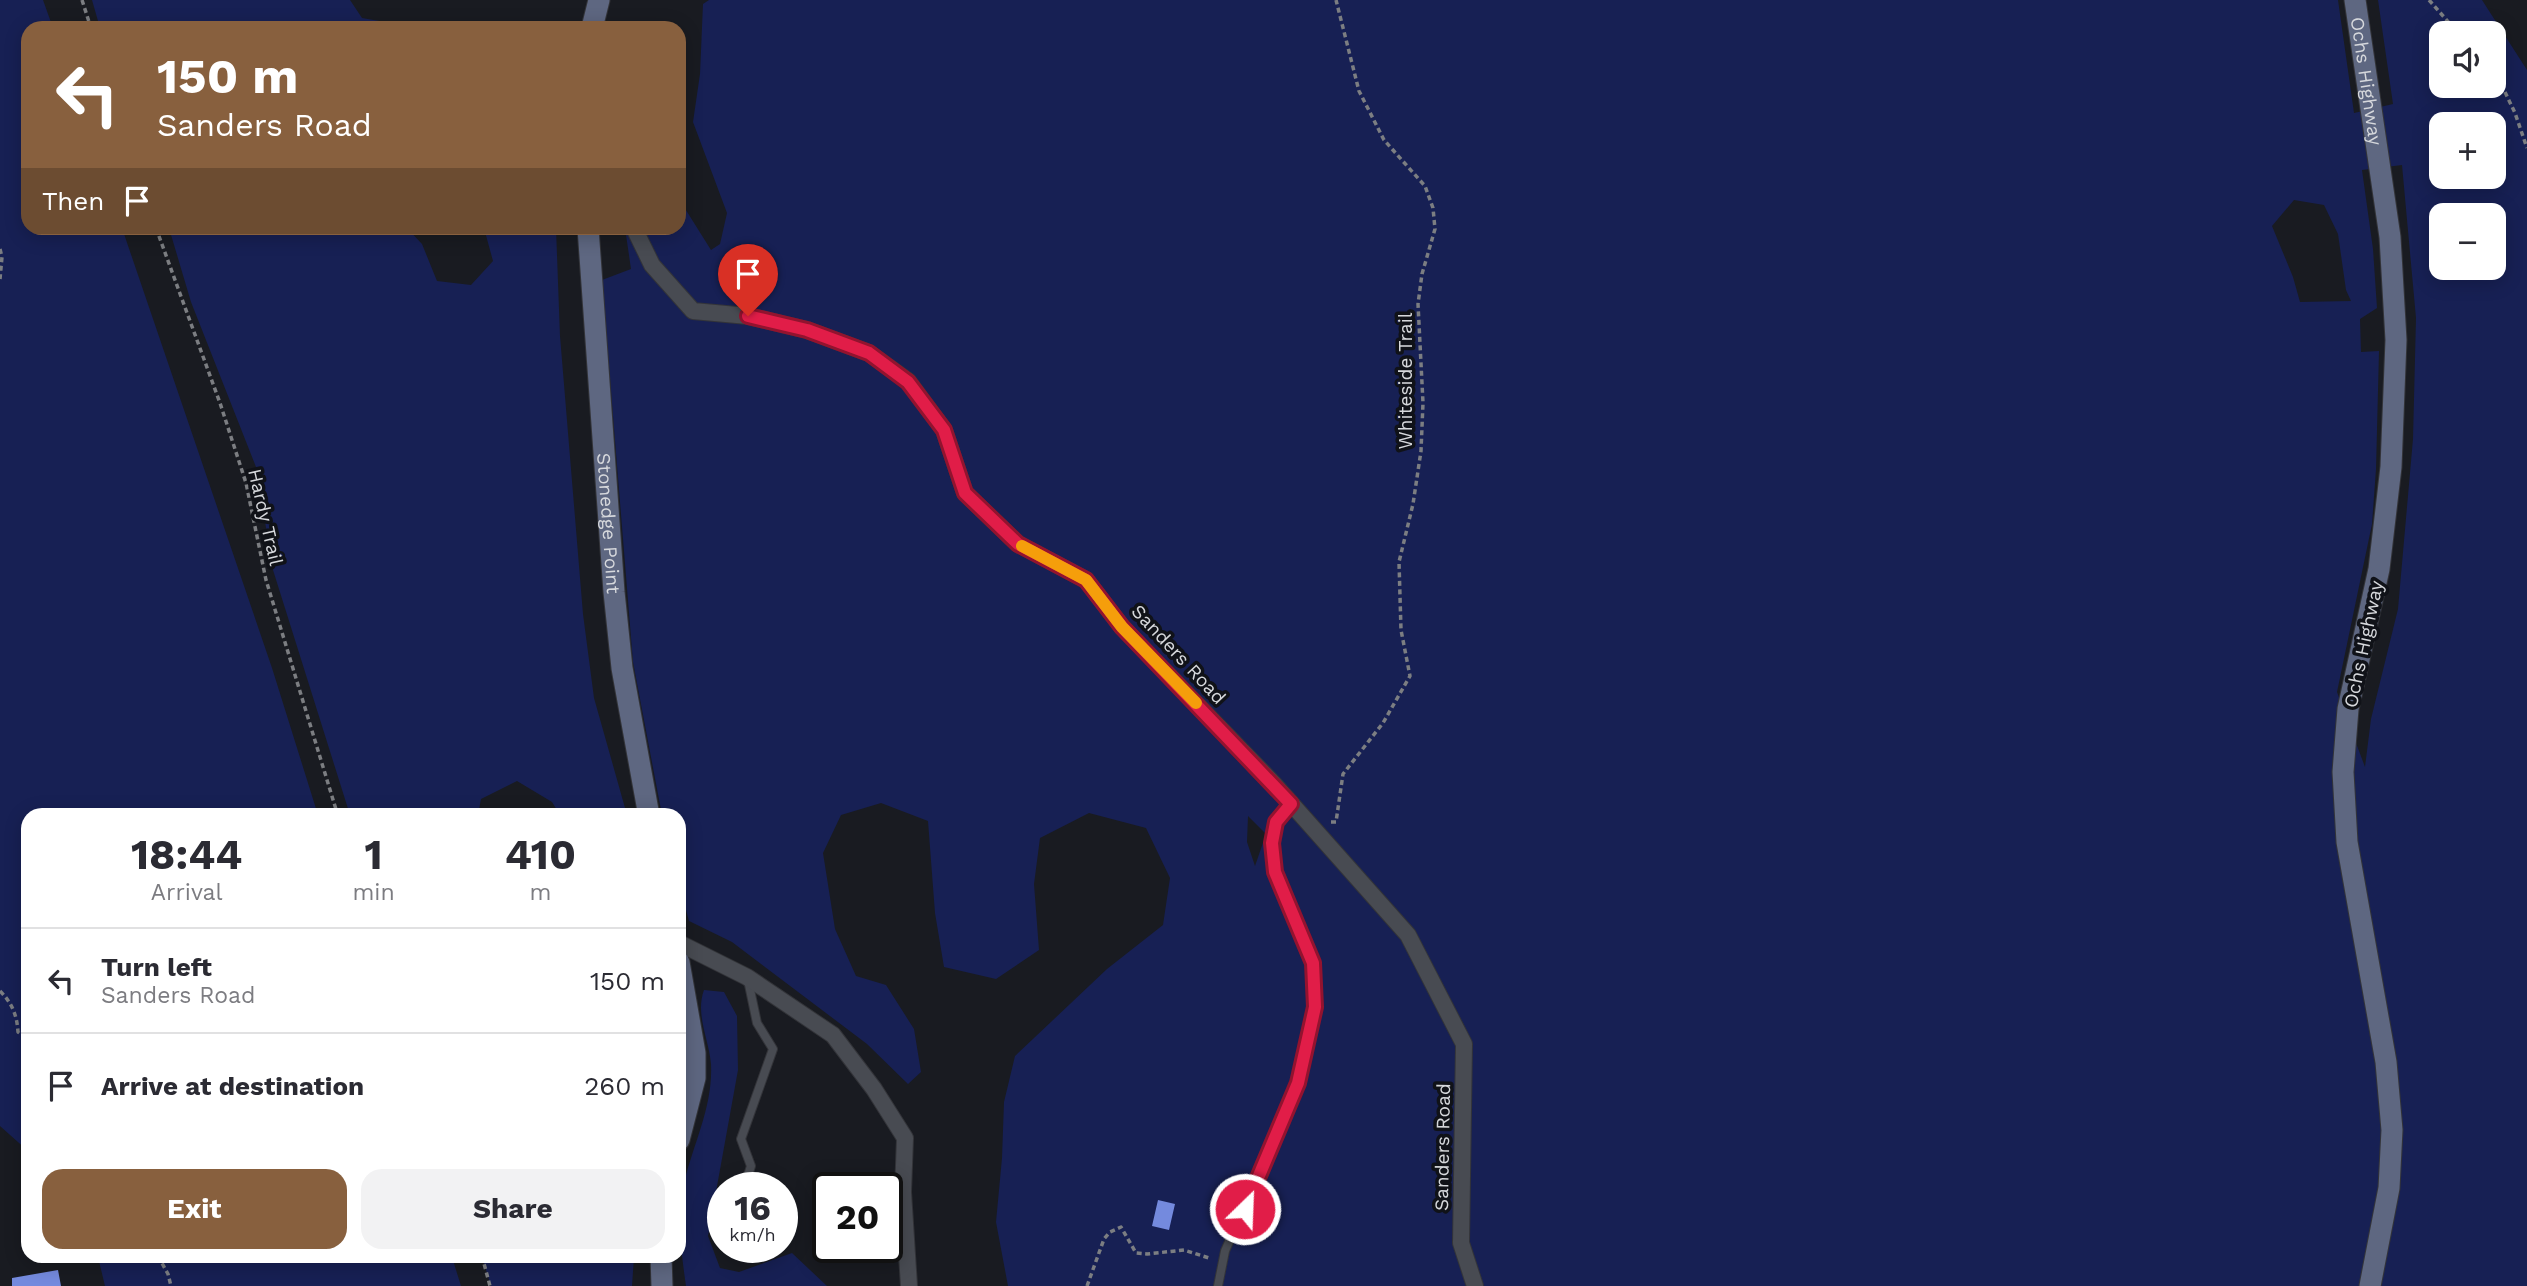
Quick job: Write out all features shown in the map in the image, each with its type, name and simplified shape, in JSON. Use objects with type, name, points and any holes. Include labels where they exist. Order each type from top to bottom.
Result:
[{"type":"main road","points":[[594,21],[599,0]]},
{"type":"main road","name":"Ochs Highway","points":[[2355,0],[2390,237],[2396,340],[2391,467],[2379,569],[2347,709],[2343,772],[2347,842],[2386,1062],[2392,1130],[2389,1188],[2370,1286]]},
{"type":"main road","name":"Stonedge Point","points":[[589,235],[615,605],[622,668],[648,808]]},
{"type":"main road","points":[[686,1002],[695,1053],[695,1078],[686,1113]]},
{"type":"main road","points":[[661,1263],[662,1286]]},
{"type":"street","name":"Sanders Road","points":[[637,235],[652,265],[693,311],[748,316],[807,330],[869,353],[908,382],[944,430],[965,493],[1018,544],[1086,580],[1122,627],[1308,822],[1408,935],[1464,1044],[1461,1243],[1475,1286]]},
{"type":"street","points":[[686,946],[747,977],[833,1035],[874,1089],[905,1138],[903,1192],[909,1286]]},
{"type":"lane","points":[[1217,1286],[1225,1251],[1298,1083],[1315,1007],[1313,963],[1275,872],[1272,843],[1276,822],[1291,804]]},
{"type":"lane","points":[[747,977],[757,1023],[774,1049],[741,1139],[751,1166],[749,1172]]},
{"type":"path","points":[[82,0],[89,21]]},
{"type":"path","name":"Whiteside Trail","points":[[1308,822],[1336,822],[1343,774],[1383,723],[1410,676],[1401,630],[1399,562],[1413,505],[1421,451],[1423,403],[1418,304],[1422,274],[1435,229],[1433,208],[1425,186],[1384,140],[1359,91],[1336,0]]},
{"type":"path","points":[[2429,0],[2447,21]]},
{"type":"path","points":[[2506,94],[2527,148]]},
{"type":"path","name":"Hardy Trail","points":[[159,235],[246,483],[266,580],[336,808]]},
{"type":"path","points":[[0,249],[0,279]]},
{"type":"path","points":[[0,990],[11,1002],[18,1032],[21,1034]]},
{"type":"path","points":[[1087,1286],[1104,1239],[1110,1232],[1121,1227],[1136,1253],[1147,1255],[1184,1250],[1223,1262]]},
{"type":"path","points":[[162,1263],[171,1286]]},
{"type":"path","points":[[484,1263],[490,1286]]},
{"type":"shaded area","points":[[0,0],[43,0],[50,21],[21,21],[21,235],[124,235],[272,668],[316,808],[21,808],[21,1145],[0,1126]]},
{"type":"shaded area","points":[[92,0],[350,0],[362,18],[379,21],[98,21]]},
{"type":"shaded area","points":[[709,0],[2338,0],[2354,113],[2393,104],[2378,0],[2482,0],[2496,21],[2429,21],[2429,98],[2506,98],[2506,37],[2527,70],[2527,1286],[1008,1286],[996,1222],[1004,1102],[1015,1056],[1107,969],[1163,925],[1170,878],[1146,828],[1089,813],[1040,838],[1034,884],[1039,950],[996,979],[944,967],[935,913],[928,821],[881,803],[841,815],[823,853],[835,929],[856,976],[886,985],[914,1029],[921,1072],[908,1084],[867,1044],[732,942],[689,921],[686,910],[686,808],[661,808],[633,662],[602,280],[631,269],[626,235],[686,235],[686,210],[711,250],[720,244],[727,213],[693,122],[700,74],[703,4]],"holes":[[[2402,165],[2416,318],[2413,439],[2398,609],[2371,719],[2365,767],[2337,692],[2372,524],[2376,469],[2379,351],[2361,352],[2360,319],[2377,308],[2373,249],[2362,170]],[[2294,200],[2324,205],[2338,234],[2346,290],[2351,301],[2300,302],[2272,226]],[[1248,816],[1266,834],[1255,866],[1247,842]]]},
{"type":"shaded area","points":[[171,235],[414,235],[422,244],[437,281],[471,285],[493,261],[486,235],[556,235],[560,336],[583,614],[594,698],[625,808],[556,808],[552,802],[517,781],[481,799],[479,808],[348,808],[273,570],[256,467],[191,302]]},
{"type":"shaded area","points":[[704,990],[724,992],[737,1016],[738,1070],[720,1172],[707,1172],[707,1263],[718,1263],[720,1268],[739,1272],[764,1263],[798,1263],[798,1259],[827,1286],[686,1286],[683,1263],[686,1263],[686,1177],[706,1108],[711,1079],[710,1055],[701,1008]]},
{"type":"shaded area","points":[[99,1263],[454,1263],[461,1286],[105,1286]]},
{"type":"shaded area","points":[[484,1263],[634,1263],[632,1286],[491,1286]]},
{"type":"building","points":[[1158,1200],[1175,1204],[1169,1230],[1152,1226]]},
{"type":"building","points":[[58,1270],[61,1286],[12,1286],[12,1278]]},
{"type":"slow traffic","points":[[1022,546],[1086,580],[1122,627],[1196,703]]},
{"type":"route","points":[[748,316],[807,330],[869,353],[908,382],[944,430],[965,493],[1018,544],[1086,580],[1122,627],[1291,804],[1276,822],[1272,843],[1275,872],[1313,963],[1315,1007],[1298,1083],[1245,1209]]}]
